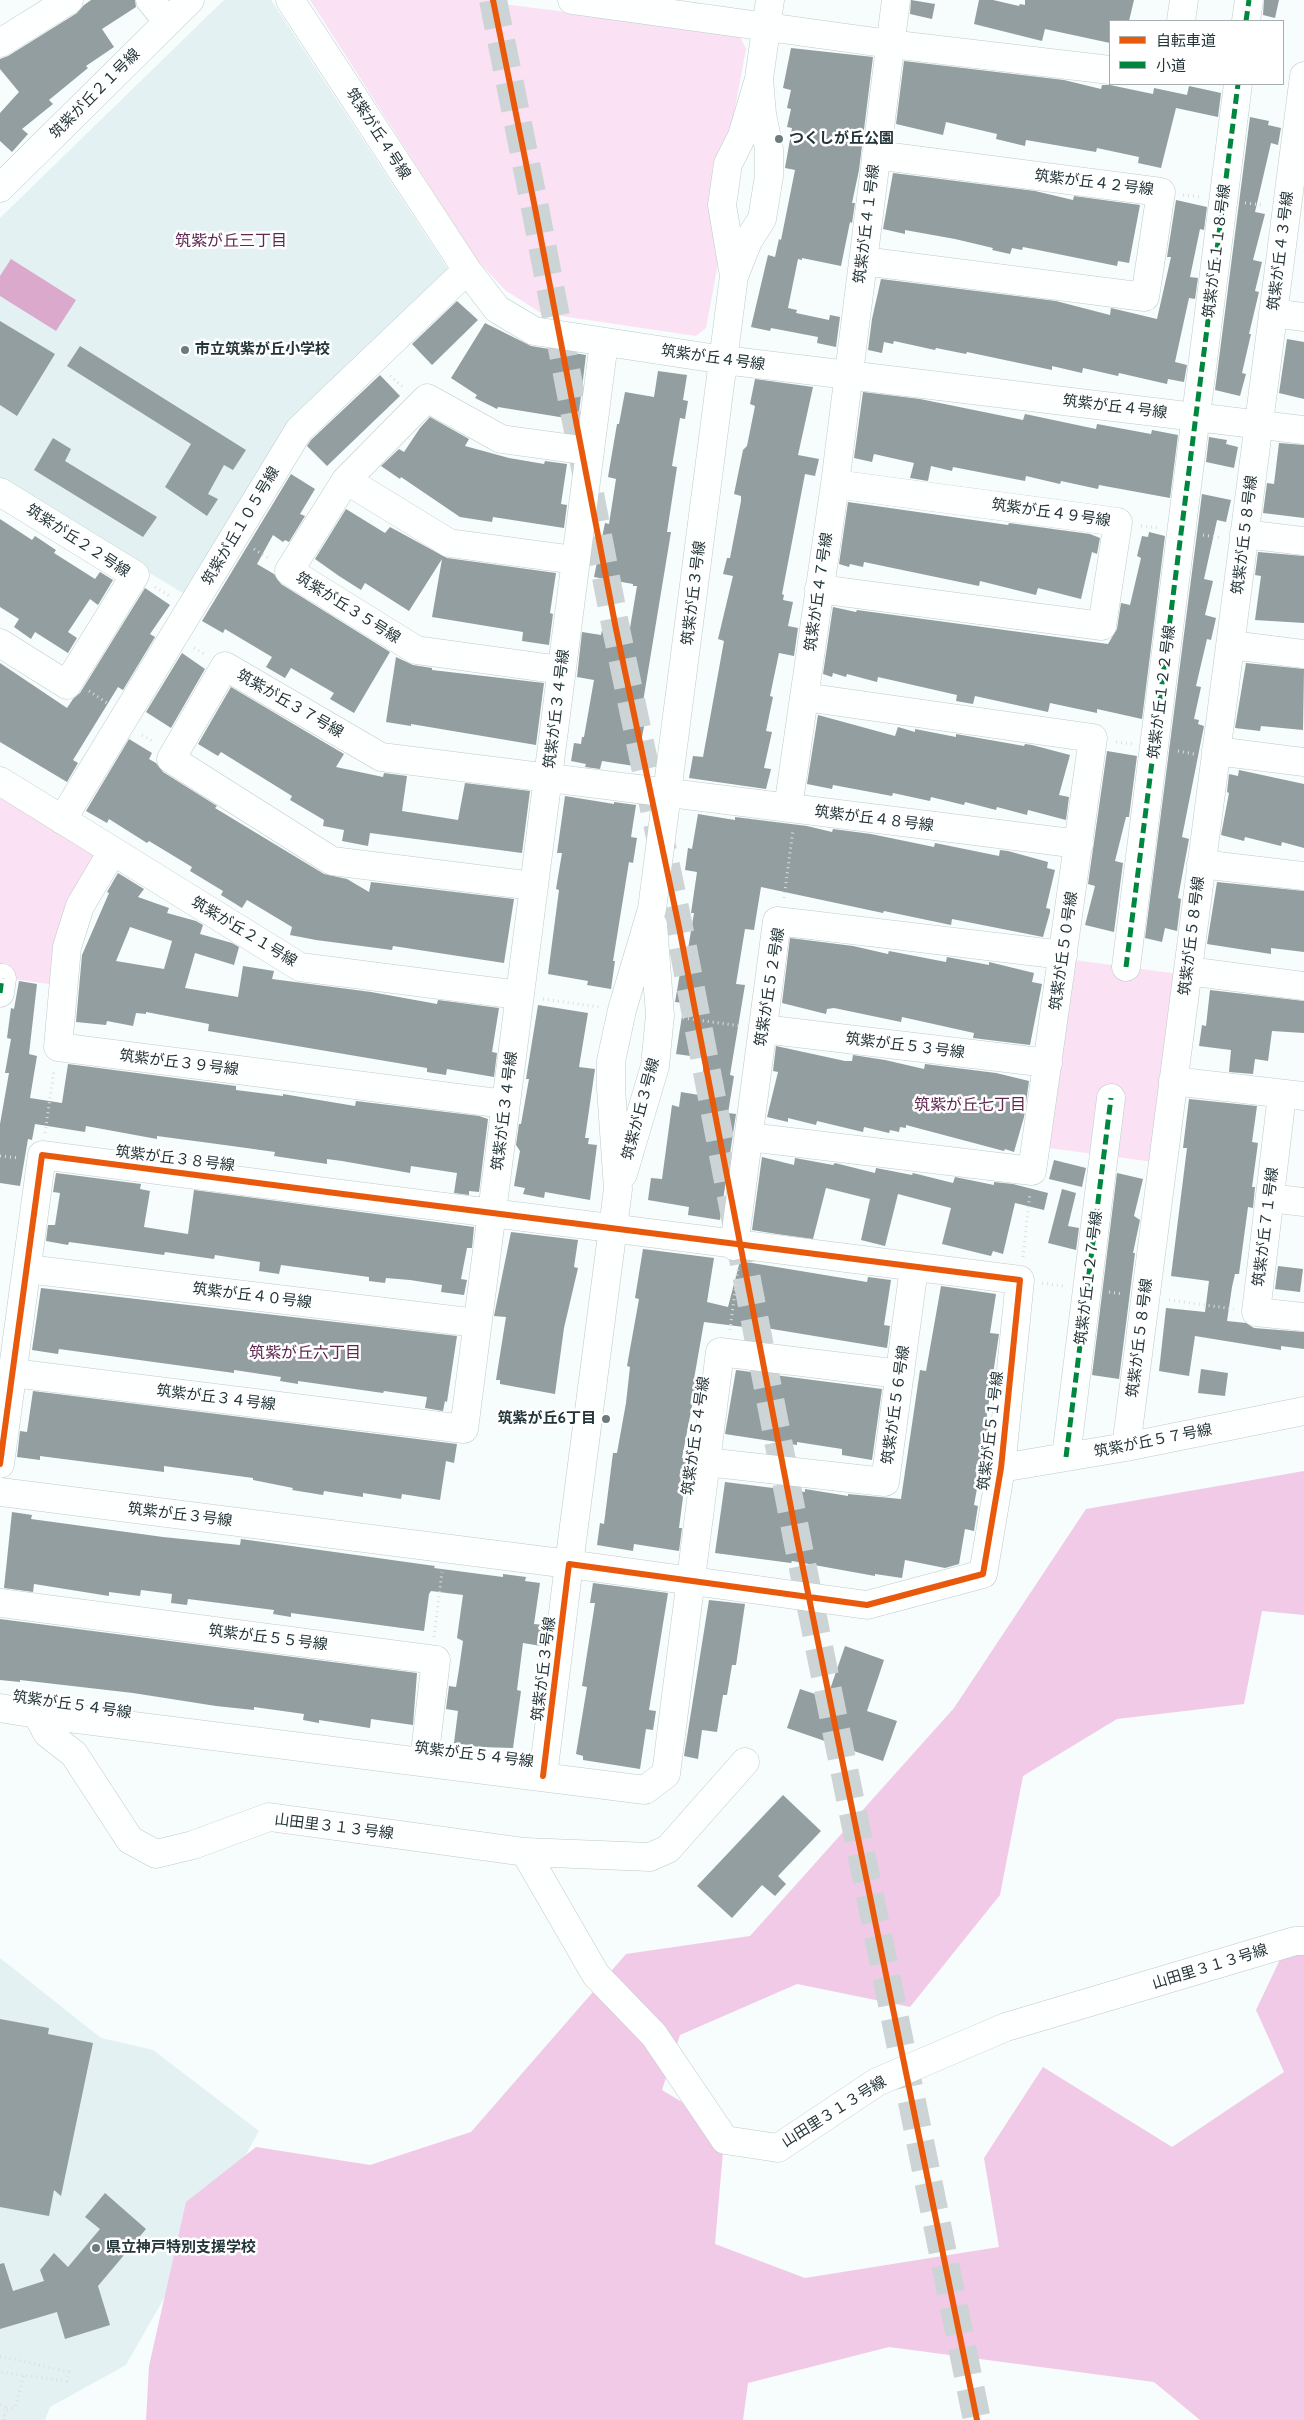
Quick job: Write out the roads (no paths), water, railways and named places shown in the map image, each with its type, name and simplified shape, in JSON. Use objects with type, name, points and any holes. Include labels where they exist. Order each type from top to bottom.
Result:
[{"type":"street","points":[[0,43],[69,0]]},
{"type":"street","points":[[150,0],[168,22]]},
{"type":"street","name":"筑紫が丘２１号線","points":[[0,188],[190,0]]},
{"type":"street","name":"筑紫が丘４号線","points":[[290,0],[467,270],[497,309],[534,331],[724,360],[1304,430]]},
{"type":"street","points":[[572,0],[890,44],[1109,70]]},
{"type":"street","name":"筑紫が丘３号線","points":[[734,276],[722,204],[728,164],[742,136],[759,79],[770,0]]},
{"type":"street","name":"筑紫が丘４１号線","points":[[848,375],[896,0]]},
{"type":"street","points":[[1181,20],[1184,0]]},
{"type":"street","points":[[1246,20],[1249,0]]},
{"type":"street","name":"筑紫が丘３号線","points":[[543,1776],[618,1189],[611,1068],[622,1010],[652,909],[734,276],[748,241],[762,218],[769,176],[770,155],[762,114],[759,79]]},
{"type":"street","name":"筑紫が丘１１８号線","points":[[1197,417],[1238,85]]},
{"type":"street","name":"筑紫が丘４３号線","points":[[1259,425],[1273,313],[1296,209],[1303,90]]},
{"type":"street","name":"筑紫が丘４２号線","points":[[863,261],[1146,297],[1161,192],[876,154]]},
{"type":"street","name":"筑紫が丘１０５号線","points":[[62,820],[299,430],[467,270]]},
{"type":"street","points":[[1273,313],[1304,317]]},
{"type":"street","name":"筑紫が丘３４号線","points":[[13,1374],[464,1429],[604,342]]},
{"type":"street","name":"筑紫が丘４７号線","points":[[788,808],[835,484],[848,375]]},
{"type":"street","name":"筑紫が丘３５号線","points":[[561,670],[416,650],[289,571],[346,480],[427,398],[501,439],[589,451]]},
{"type":"street","name":"筑紫が丘１２２号線","points":[[1126,967],[1197,417]]},
{"type":"street","name":"筑紫が丘５８号線","points":[[1126,1447],[1259,425]]},
{"type":"street","points":[[346,480],[449,543],[575,560]]},
{"type":"street","name":"筑紫が丘４９号線","points":[[820,589],[1102,626],[1118,522],[835,484]]},
{"type":"street","name":"筑紫が丘２２号線","points":[[0,492],[135,575],[68,685],[0,643]]},
{"type":"street","points":[[1244,534],[1304,541]]},
{"type":"street","points":[[1231,645],[1304,654]]},
{"type":"street","name":"筑紫が丘３７号線","points":[[534,886],[332,861],[171,759],[225,666],[380,757],[668,794]]},
{"type":"street","name":"筑紫が丘５０号線","points":[[749,1137],[1032,1171],[1064,955],[1093,738],[804,697]]},
{"type":"street","points":[[1216,751],[1304,762]]},
{"type":"street","name":"筑紫が丘２１号線","points":[[0,781],[300,967],[519,995]]},
{"type":"street","name":"筑紫が丘４８号線","points":[[668,794],[1079,844]]},
{"type":"street","name":"筑紫が丘３９号線","points":[[112,852],[80,906],[67,947],[58,1047],[505,1104]]},
{"type":"street","points":[[1201,864],[1304,876]]},
{"type":"street","name":"筑紫が丘３号線","points":[[618,1189],[656,1066],[660,1015],[652,909]]},
{"type":"street","name":"筑紫が丘５２号線","points":[[737,1246],[777,921],[1064,955]]},
{"type":"street","points":[[1188,971],[1304,986]]},
{"type":"street","name":"筑紫が丘５３号線","points":[[763,1029],[1048,1063]]},
{"type":"street","points":[[1173,1081],[1293,1095]]},
{"type":"street","name":"筑紫が丘７１号線","points":[[1293,1095],[1270,1198],[1248,1311],[1304,1317]]},
{"type":"street","name":"筑紫が丘１２７号線","points":[[1066,1457],[1111,1098]]},
{"type":"street","name":"筑紫が丘３８号線","points":[[27,1269],[42,1155],[492,1212],[613,1231]]},
{"type":"street","points":[[1270,1198],[1304,1202]]},
{"type":"street","points":[[613,1231],[914,1268]]},
{"type":"street","name":"筑紫が丘５１号線","points":[[569,1564],[867,1606],[983,1574],[1000,1468],[1020,1280],[914,1268]]},
{"type":"street","name":"筑紫が丘５６号線","points":[[706,1462],[885,1482],[914,1268]]},
{"type":"street","points":[[0,1464],[27,1269]]},
{"type":"street","name":"筑紫が丘４０号線","points":[[27,1269],[477,1323]]},
{"type":"street","name":"筑紫が丘５４号線","points":[[0,1708],[645,1790],[666,1774],[720,1352],[900,1374]]},
{"type":"street","name":"筑紫が丘５７号線","points":[[1000,1468],[1126,1447],[1304,1411]]},
{"type":"street","name":"筑紫が丘３号線","points":[[0,1492],[569,1564]]},
{"type":"street","name":"筑紫が丘５５号線","points":[[0,1604],[436,1660],[424,1761]]},
{"type":"street","name":"山田里３１３号線","points":[[37,1714],[47,1733],[74,1754],[130,1840],[156,1854],[193,1846],[270,1817],[525,1852],[650,1857],[668,1850],[745,1762]]},
{"type":"street","name":"山田里３１３号線","points":[[525,1852],[596,1975],[654,2035],[725,2140],[778,2148],[877,2082],[1006,2027],[1294,1941],[1304,1941]]},
{"type":"tunnel","points":[[493,0],[616,629],[679,927],[798,1544],[977,2420]]},
{"type":"place","name":"つくしが丘公園","points":[[779,139]]},
{"type":"place","name":"市立筑紫が丘小学校","points":[[185,350]]},
{"type":"place","name":"筑紫が丘6丁目","points":[[606,1419]]},
{"type":"place","name":"県立神戸特別支援学校","points":[[96,2248]]},
{"type":"district","name":"筑紫が丘三丁目","points":[[231,241]]},
{"type":"district","name":"筑紫が丘七丁目","points":[[970,1105]]},
{"type":"district","name":"筑紫が丘六丁目","points":[[305,1353]]}]
